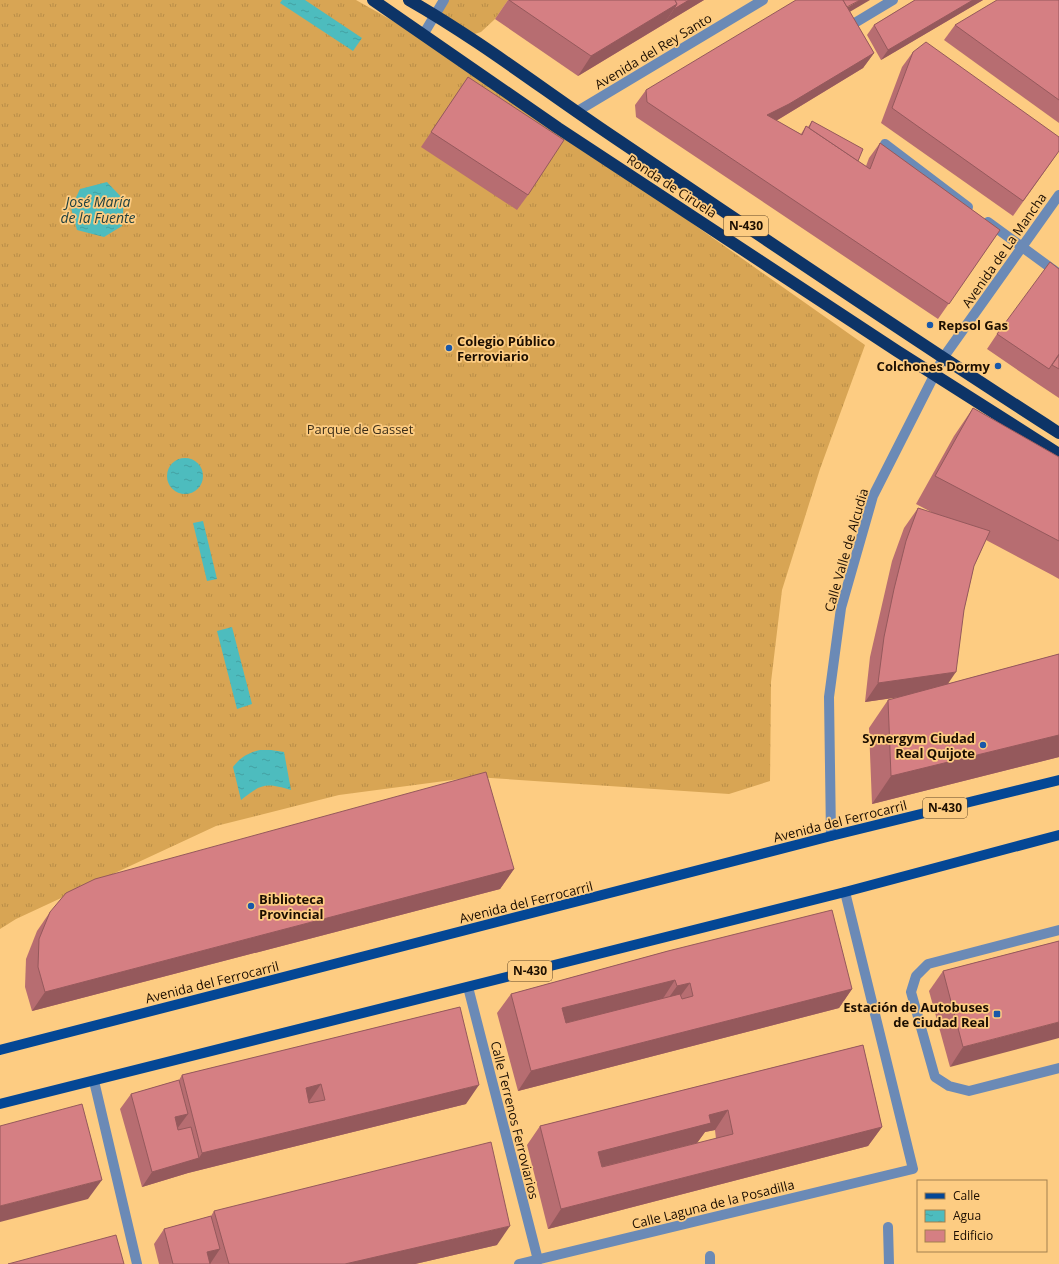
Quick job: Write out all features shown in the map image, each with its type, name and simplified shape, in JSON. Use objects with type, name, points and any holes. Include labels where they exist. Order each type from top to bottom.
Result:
[{"type":"highway","name":"Ronda de Ciruela","points":[[373,0],[558,128],[935,375],[1059,454]]},
{"type":"highway","name":"Ronda de Ciruela","points":[[409,0],[436,15],[576,112],[943,358],[1059,433]]},
{"type":"main road","name":"Avenida del Ferrocarril","points":[[0,1050],[831,836],[1059,780]]},
{"type":"main road","name":"N-430","points":[[0,1104],[845,892],[1059,835]]},
{"type":"street","points":[[423,35],[444,0]]},
{"type":"street","name":"Avenida del Rey Santo","points":[[576,112],[763,0]]},
{"type":"street","points":[[848,27],[893,0]]},
{"type":"street","points":[[885,144],[1022,248],[1059,274]]},
{"type":"street","name":"Avenida de La Mancha","points":[[943,358],[1059,195]]},
{"type":"street","name":"Calle Valle de Alcudia","points":[[831,836],[829,697],[841,608],[873,496],[943,358]]},
{"type":"street","name":"Calle Laguna de la Posadilla","points":[[519,1264],[913,1169],[845,892]]},
{"type":"street","points":[[1059,930],[928,964],[916,976],[911,992],[934,1076],[949,1086],[969,1091],[1059,1068]]},
{"type":"street","name":"Calle Terrenos Ferroviarios","points":[[468,987],[538,1260]]},
{"type":"street","points":[[94,1081],[137,1264]]},
{"type":"street","points":[[888,1227],[889,1264]]},
{"type":"green space","name":"Parque de Gasset","points":[[0,0],[356,0],[453,55],[865,345],[820,469],[782,590],[771,682],[770,781],[729,794],[475,777],[339,795],[216,826],[16,919],[0,929]]},
{"type":"green space","points":[[442,0],[508,0],[495,19],[481,32],[468,36],[436,15]]},
{"type":"water","points":[[282,0],[305,0],[362,38],[353,51],[280,3]]},
{"type":"water","name":"José María de la Fuente","points":[[107,182],[124,200],[122,226],[104,237],[77,230],[71,208],[80,189]]},
{"type":"water","points":[[188,458],[198,463],[202,469],[202,483],[198,489],[192,493],[182,494],[172,489],[168,483],[167,473],[172,463],[178,459]]},
{"type":"water","points":[[203,521],[217,579],[207,581],[193,523]]},
{"type":"water","points":[[232,627],[252,704],[237,709],[217,631]]},
{"type":"water","points":[[260,750],[284,752],[291,790],[276,786],[264,786],[254,790],[241,800],[233,767],[245,756]]},
{"type":"building","points":[[509,0],[675,0],[677,4],[591,56]]},
{"type":"building","points":[[675,0],[689,0],[674,9],[677,4]]},
{"type":"building","points":[[796,0],[843,0],[874,53],[789,104],[767,115],[802,135],[806,126],[870,169],[880,143],[1000,230],[949,304],[647,102],[646,90]]},
{"type":"building","points":[[843,0],[860,0],[847,7]]},
{"type":"building","points":[[915,0],[973,0],[888,50],[874,25]]},
{"type":"building","points":[[997,0],[1059,0],[1059,100],[955,25]]},
{"type":"building","points":[[926,42],[1059,137],[1059,151],[1023,201],[892,108],[913,52]]},
{"type":"building","points":[[468,77],[564,140],[528,195],[431,132]]},
{"type":"building","points":[[812,121],[863,149],[858,161],[809,128]]},
{"type":"building","points":[[1050,262],[1059,269],[1059,354],[1049,369],[997,334]]},
{"type":"building","points":[[1059,355],[1059,369],[1052,365]]},
{"type":"building","points":[[973,408],[1059,457],[1059,541],[935,476]]},
{"type":"building","points":[[918,508],[990,531],[974,566],[964,610],[956,672],[878,683],[884,637],[894,589],[906,541]]},
{"type":"building","points":[[1059,654],[1059,735],[891,776],[888,700]]},
{"type":"building","name":"Biblioteca Provincial","points":[[486,772],[514,869],[45,992],[38,967],[39,939],[50,912],[66,893],[95,879]]},
{"type":"building","points":[[832,910],[852,989],[531,1071],[511,994],[668,951]],"holes":[[[675,980],[677,986],[690,983],[693,996],[682,999],[680,994],[566,1023],[562,1008]]]},
{"type":"building","name":"Estación de Autobuses de Ciudad Real","points":[[1059,941],[1059,1022],[963,1047],[943,971]]},
{"type":"building","points":[[460,1007],[479,1085],[202,1153],[182,1075]],"holes":[[[321,1084],[325,1100],[309,1103],[306,1088]]]},
{"type":"building","points":[[863,1045],[882,1127],[561,1209],[540,1126]],"holes":[[[728,1110],[733,1134],[602,1167],[598,1152],[711,1123],[709,1115]]]},
{"type":"building","points":[[179,1080],[188,1114],[175,1117],[178,1130],[191,1127],[199,1158],[152,1172],[131,1094]]},
{"type":"building","points":[[82,1104],[102,1180],[0,1206],[0,1126]]},
{"type":"building","points":[[491,1142],[510,1226],[345,1264],[229,1264],[214,1211]]},
{"type":"building","points":[[211,1216],[220,1249],[207,1252],[210,1264],[173,1264],[164,1229]]},
{"type":"building","points":[[116,1235],[124,1264],[8,1264]]},
{"type":"place","name":"Repsol Gas","points":[[930,325]]},
{"type":"place","name":"Colegio Público Ferroviario","points":[[449,348]]},
{"type":"place","name":"Colchones Dormy","points":[[998,366]]},
{"type":"place","name":"Synergym Ciudad Real Quijote","points":[[983,745]]},
{"type":"place","name":"Biblioteca Provincial","points":[[251,906]]},
{"type":"place","name":"Estación de Autobuses de Ciudad Real","points":[[997,1014]]}]
